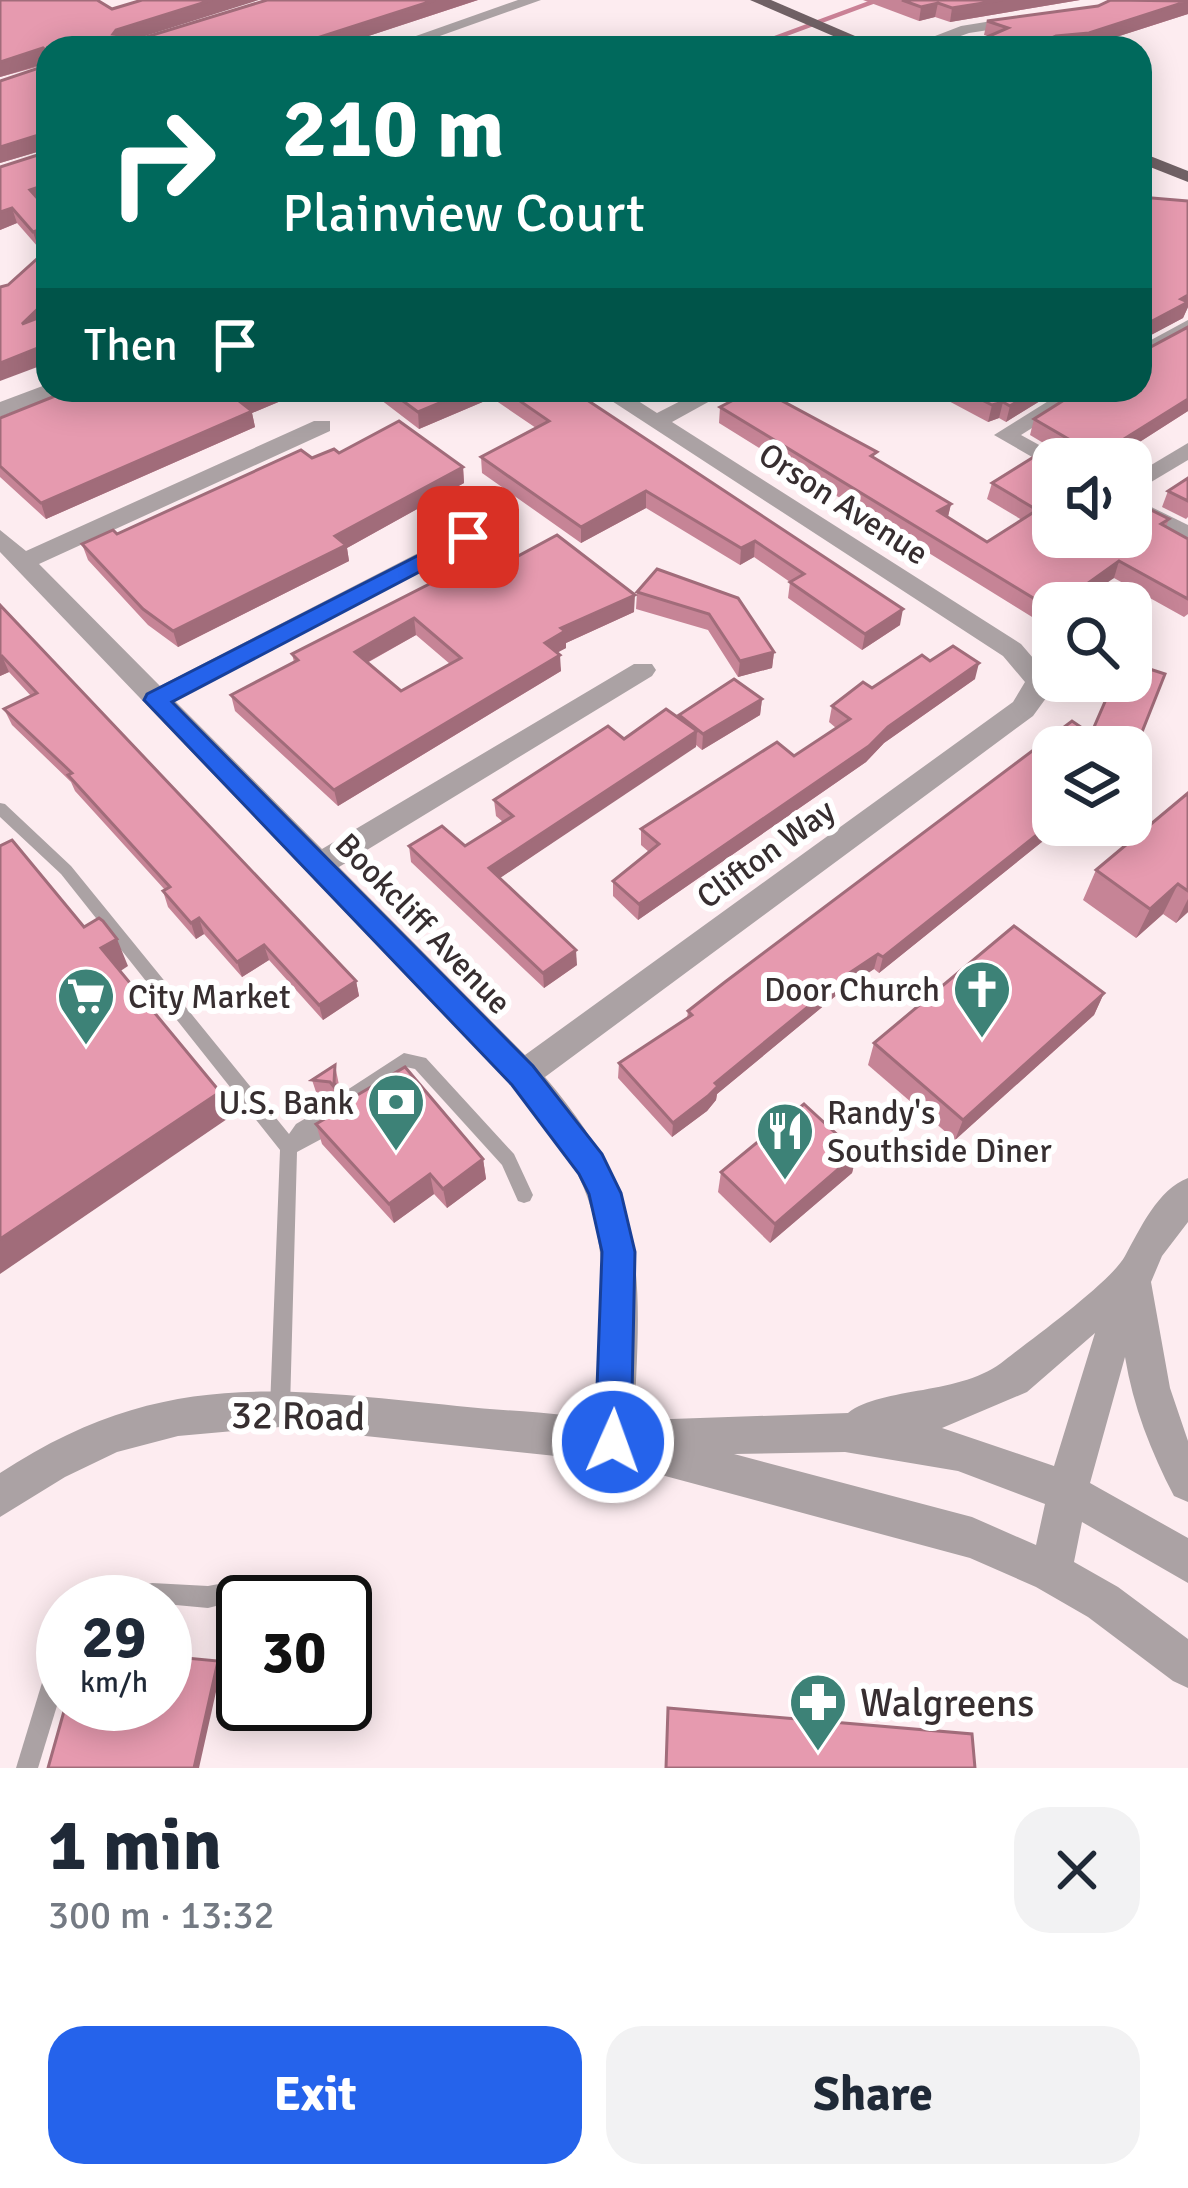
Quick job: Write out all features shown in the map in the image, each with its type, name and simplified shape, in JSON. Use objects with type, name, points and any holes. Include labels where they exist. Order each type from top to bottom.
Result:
[{"type":"main road","points":[[758,0],[846,36]]},
{"type":"main road","points":[[1152,162],[1188,177]]},
{"type":"street","points":[[425,36],[533,0]]},
{"type":"street","points":[[944,36],[966,28],[1031,20]]},
{"type":"street","points":[[1152,348],[1188,326]]},
{"type":"street","points":[[0,410],[36,396]]},
{"type":"street","name":"Orson Avenue","points":[[624,402],[1012,650],[1032,672]]},
{"type":"street","points":[[655,422],[694,402]]},
{"type":"street","points":[[1032,450],[1005,435],[1061,402]]},
{"type":"street","points":[[11,550],[322,425]]},
{"type":"street","points":[[1152,473],[1188,450]]},
{"type":"street","points":[[1152,515],[1188,535]]},
{"type":"street","points":[[156,700],[468,537]]},
{"type":"street","name":"Bookcliff Avenue","points":[[11,550],[523,1076],[581,1149],[614,1222],[620,1288],[613,1442]]},
{"type":"street","points":[[318,866],[643,670]]},
{"type":"street","name":"Clifton Way","points":[[523,1076],[1032,699]]},
{"type":"street","points":[[1051,1572],[1078,1445],[1134,1275],[1148,1245],[1188,1194]]},
{"type":"street","points":[[810,1432],[943,1408],[1013,1379],[1134,1275]]},
{"type":"street","points":[[1134,1275],[1147,1388],[1161,1431],[1188,1481]]},
{"type":"street","name":"32 Road","points":[[0,1497],[51,1463],[113,1434],[178,1416],[280,1408],[613,1442],[810,1432],[926,1442],[998,1461],[1068,1493],[1188,1562]]},
{"type":"street","name":"32 Road","points":[[613,1442],[807,1495],[898,1514],[972,1538],[1051,1572],[1103,1602],[1188,1666]]},
{"type":"lane","points":[[0,808],[66,870],[289,1148],[280,1408]]},
{"type":"lane","points":[[354,1102],[404,1060],[420,1064],[508,1160],[524,1196]]},
{"type":"lane","points":[[289,1148],[332,1117]]},
{"type":"lane","points":[[26,1768],[38,1731]]},
{"type":"building","points":[[0,0],[97,0],[112,9],[142,0],[212,0],[113,34],[128,36],[36,36],[36,50],[0,62]]},
{"type":"building","points":[[267,0],[435,0],[323,36],[150,36]]},
{"type":"building","points":[[902,0],[1002,0],[952,8],[938,3],[921,7]]},
{"type":"building","points":[[1111,0],[1188,1],[1089,33],[989,36],[1008,28],[987,21],[1098,6]]},
{"type":"building","points":[[36,69],[36,136],[0,147],[0,81]]},
{"type":"building","points":[[36,156],[36,188],[30,190],[36,197],[36,231],[12,208],[0,212],[0,167]]},
{"type":"building","points":[[1152,198],[1188,201],[1188,295],[1181,299],[1188,302],[1152,321]]},
{"type":"building","points":[[36,260],[36,311],[22,324],[36,319],[36,349],[0,363],[0,287]]},
{"type":"building","points":[[1188,327],[1188,399],[1126,438],[1067,438],[1034,419],[1061,402],[1152,402],[1152,346]]},
{"type":"building","points":[[40,402],[240,402],[252,411],[41,503],[0,466],[0,418]]},
{"type":"building","points":[[404,402],[442,402],[418,412]]},
{"type":"building","points":[[521,402],[590,402],[903,609],[865,634],[790,582],[804,574],[755,541],[741,548],[646,491],[581,527],[481,457],[549,421]]},
{"type":"building","points":[[730,402],[784,402],[877,452],[871,456],[951,504],[938,511],[987,542],[1032,513],[1032,558],[1152,558],[1152,510],[1169,519],[1161,524],[1188,539],[1188,599],[1119,561],[1090,582],[1032,582],[1032,597],[720,407]]},
{"type":"building","points":[[399,421],[463,467],[335,536],[346,545],[173,631],[143,609],[82,544],[113,530],[117,534],[301,450],[312,458],[334,449],[339,453]]},
{"type":"building","points":[[1032,458],[1032,507],[992,483]]},
{"type":"building","points":[[1188,478],[1188,501],[1168,491]]},
{"type":"building","points":[[557,535],[635,595],[561,628],[565,631],[545,643],[560,655],[334,790],[231,695],[298,660],[292,654],[453,572],[468,583]],"holes":[[[414,618],[461,658],[401,691],[355,652]]]},
{"type":"building","points":[[657,569],[738,598],[774,652],[740,661],[709,614],[637,592]]},
{"type":"building","points":[[0,605],[356,981],[319,1005],[264,945],[237,962],[199,918],[191,923],[163,891],[170,887],[68,775],[72,773],[4,709],[37,693],[0,657]]},
{"type":"building","points":[[953,646],[979,663],[888,727],[869,746],[639,904],[613,881],[659,844],[641,829],[777,742],[794,756],[850,719],[832,706],[863,682],[872,688],[922,655],[930,661]]},
{"type":"building","points":[[1152,670],[1165,674],[1144,726],[1094,726],[1105,702],[1152,702]]},
{"type":"building","points":[[734,679],[762,699],[703,734],[679,715]]},
{"type":"building","points":[[666,709],[697,731],[489,868],[576,950],[543,973],[409,846],[442,826],[465,846],[513,816],[494,800],[608,726],[624,739]]},
{"type":"building","points":[[1032,751],[1032,839],[883,957],[878,954],[848,974],[673,1123],[619,1063],[692,1015],[688,1011]]},
{"type":"building","points":[[1188,793],[1188,891],[1178,884],[1150,909],[1096,870],[1125,846],[1152,846],[1152,823]]},
{"type":"building","name":"City Market","points":[[12,840],[84,927],[99,918],[103,921],[117,939],[101,948],[220,1092],[0,1239],[0,846]]},
{"type":"building","points":[[1014,926],[1104,993],[963,1120],[874,1043]]},
{"type":"building","name":"U.S. Bank","points":[[335,1065],[334,1083],[354,1097],[405,1067],[483,1159],[443,1189],[430,1174],[389,1204],[316,1124],[340,1110],[344,1099],[330,1082],[312,1080]]},
{"type":"building","name":"Randy's Southside Diner","points":[[804,1104],[857,1153],[775,1224],[721,1172]]},
{"type":"building","points":[[192,1659],[216,1661],[194,1768],[48,1768],[58,1731],[192,1731]]},
{"type":"building","name":"Walgreens","points":[[668,1708],[972,1734],[975,1768],[666,1768]]},
{"type":"waterway","points":[[780,36],[878,0]]},
{"type":"place","name":"Door Church","points":[[982,1040]]},
{"type":"place","name":"City Market","points":[[86,1047]]},
{"type":"place","name":"U.S. Bank","points":[[396,1153]]},
{"type":"place","name":"Randy's Southside Diner","points":[[785,1182]]},
{"type":"place","name":"Walgreens","points":[[818,1753]]},
{"type":"route","points":[[468,537],[156,700],[523,1076],[572,1134],[605,1193],[619,1252],[613,1442]]}]
